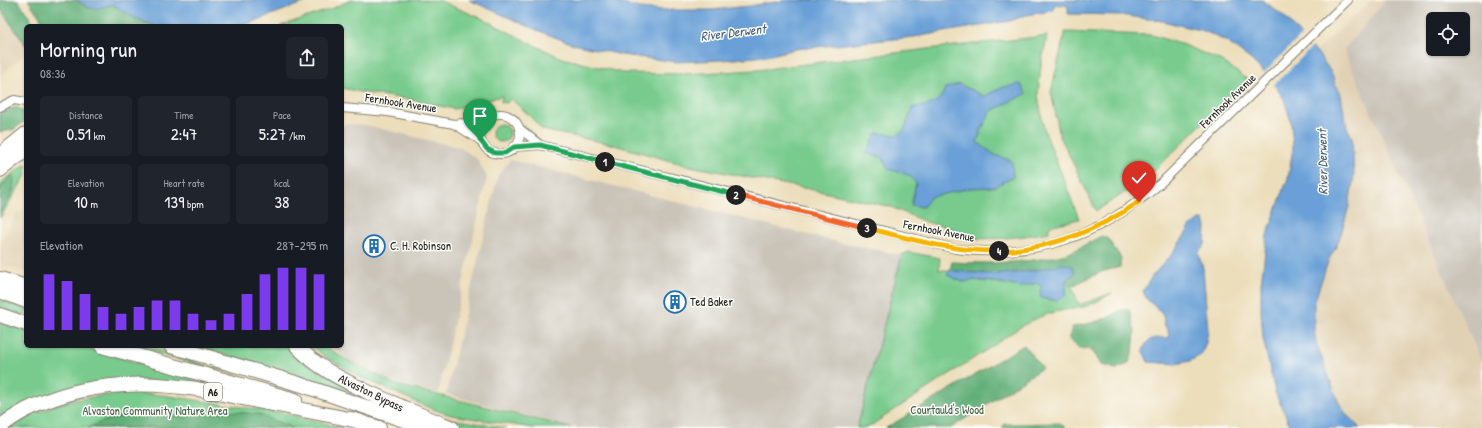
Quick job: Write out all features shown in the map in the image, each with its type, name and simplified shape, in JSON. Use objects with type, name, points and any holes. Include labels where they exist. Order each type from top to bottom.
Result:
[{"type":"highway","points":[[0,154],[24,136]]},
{"type":"highway","points":[[0,170],[24,152]]},
{"type":"highway","points":[[0,279],[24,286]]},
{"type":"highway","points":[[0,291],[24,300]]},
{"type":"highway","points":[[0,315],[24,323]]},
{"type":"highway","points":[[109,348],[286,398],[359,422]]},
{"type":"highway","points":[[178,348],[299,384],[427,428]]},
{"type":"highway","name":"Alvaston Bypass","points":[[299,348],[324,369],[345,381],[412,412],[452,428]]},
{"type":"highway","name":"A6","points":[[0,427],[33,407],[65,394],[106,386],[148,384],[172,385],[197,389],[359,422],[379,428]]},
{"type":"street","name":"Fernhook Avenue","points":[[454,124],[480,140],[487,149],[495,153],[505,153],[514,147],[540,145],[956,249],[975,251],[1036,248],[1063,241],[1108,222],[1139,202],[1161,183],[1348,0]]},
{"type":"street","points":[[0,107],[14,100],[24,102]]},
{"type":"street","name":"Fernhook Avenue","points":[[344,109],[388,112],[454,124],[486,121],[496,114],[507,115],[516,122],[519,128],[540,145]]},
{"type":"street","points":[[480,140],[481,127],[486,121]]},
{"type":"street","points":[[514,147],[520,136],[519,128]]},
{"type":"shaded area","points":[[1372,0],[1482,0],[1482,428],[1361,428],[1346,414],[1338,401],[1316,343],[1314,329],[1314,304],[1329,259],[1341,234],[1349,206],[1352,138],[1347,127],[1340,91],[1334,82],[1333,76],[1316,51]]},
{"type":"shaded area","points":[[1386,0],[1482,0],[1482,362],[1344,50]]},
{"type":"shaded area","points":[[0,8],[24,43],[24,55],[0,76]]},
{"type":"shaded area","points":[[344,125],[365,125],[461,148],[477,159],[487,177],[438,393],[386,380],[347,359],[333,348],[344,348]]},
{"type":"shaded area","name":"Ted Baker","points":[[510,160],[841,243],[902,255],[857,428],[572,428],[446,394],[498,175]]},
{"type":"shaded area","points":[[24,211],[24,271],[0,264],[0,246],[17,212]]},
{"type":"green space","points":[[0,0],[18,0],[34,24],[24,24],[24,43],[0,8]]},
{"type":"green space","points":[[28,0],[76,0],[87,8],[102,7],[112,4],[150,24],[45,24]]},
{"type":"green space","points":[[351,0],[438,0],[483,19],[562,58],[623,73],[684,74],[757,70],[1047,36],[1041,65],[1038,95],[1044,129],[1079,219],[1049,226],[1049,232],[1037,234],[994,239],[961,238],[955,229],[926,222],[891,207],[824,192],[685,165],[611,144],[542,130],[530,116],[511,99],[507,103],[501,102],[502,96],[454,109],[344,88],[344,24],[286,24],[331,9]]},
{"type":"green space","points":[[1065,32],[1151,35],[1181,44],[1222,61],[1247,79],[1146,179],[1096,211],[1060,136],[1051,92]]},
{"type":"green space","points":[[16,107],[23,111],[24,122],[13,130],[0,132],[0,113]]},
{"type":"green space","points":[[501,124],[507,127],[510,133],[507,139],[501,142],[495,139],[492,133],[495,127]]},
{"type":"green space","points":[[24,165],[24,178],[0,218],[0,213],[13,191],[12,175],[0,189],[0,183]]},
{"type":"green space","points":[[13,174],[13,191],[0,213],[0,189]]},
{"type":"green space","points":[[1102,236],[1108,239],[1121,258],[1120,267],[1101,272],[1072,286],[1065,283],[1066,279],[1075,273],[1062,264],[1047,268],[993,274],[950,270],[952,262],[1009,262],[1053,257],[1066,254]]},
{"type":"green space","points":[[908,252],[940,258],[939,270],[950,270],[948,275],[963,282],[972,280],[1002,283],[1020,287],[1037,283],[1042,287],[1041,298],[1056,301],[1066,292],[1065,283],[1072,286],[1079,305],[1112,293],[1088,306],[1054,312],[1031,321],[867,428],[857,428],[902,255]]},
{"type":"green space","points":[[0,300],[24,308],[24,315],[0,308]]},
{"type":"green space","points":[[1125,309],[1129,309],[1135,331],[1133,353],[1128,364],[1116,369],[1101,365],[1094,353],[1089,349],[1080,349],[1069,340],[1072,327],[1100,320]]},
{"type":"green space","points":[[0,323],[24,330],[24,348],[84,348],[252,394],[137,380],[0,420]]},
{"type":"green space","name":"Courtauld's Wood","points":[[1024,345],[1042,368],[951,428],[886,428]]},
{"type":"green space","points":[[136,348],[150,348],[241,376]]},
{"type":"green space","points":[[203,348],[293,348],[382,403]]},
{"type":"green space","points":[[314,348],[328,348],[343,358],[394,384],[571,428],[533,428],[451,415],[432,409],[354,374]]},
{"type":"green space","name":"Alvaston Community Nature Area","points":[[126,393],[162,395],[288,414],[343,428],[10,428],[26,418],[53,406],[93,397]]},
{"type":"green space","points":[[227,411],[257,414],[293,428],[88,428],[103,421],[131,415],[157,414],[191,417]]},
{"type":"green space","points":[[440,417],[506,428],[465,428]]},
{"type":"green space","name":"Courtauld's Wood","points":[[1060,423],[1066,428],[1003,428],[1004,424]]},
{"type":"water","points":[[76,0],[311,0],[247,24],[150,24],[135,18],[112,4],[97,8],[90,8]]},
{"type":"water","name":"River Derwent","points":[[469,0],[606,0],[640,8],[666,10],[711,10],[788,0],[1262,0],[1285,17],[1310,47],[1316,51],[1329,69],[1333,76],[1334,82],[1340,91],[1347,127],[1352,138],[1354,175],[1349,206],[1341,234],[1329,259],[1314,304],[1314,329],[1316,343],[1338,401],[1346,414],[1360,428],[1291,428],[1275,392],[1263,338],[1261,284],[1267,235],[1288,178],[1293,148],[1291,122],[1284,99],[1268,76],[1250,59],[1227,42],[1211,34],[1162,21],[1120,15],[1068,14],[1068,6],[1055,4],[1053,11],[1026,15],[1010,21],[914,37],[796,49],[767,56],[676,62],[622,55],[573,44],[539,31]]},
{"type":"water","points":[[959,84],[984,96],[1004,87],[1021,84],[1026,94],[991,111],[977,142],[995,155],[1012,161],[1013,177],[994,187],[970,188],[931,197],[923,207],[911,205],[916,183],[909,175],[888,169],[883,158],[866,153],[877,133],[897,135],[904,131],[912,108],[937,101],[943,94],[945,88]]},
{"type":"water","points":[[1200,220],[1204,220],[1206,227],[1205,245],[1198,253],[1203,268],[1208,330],[1206,343],[1201,355],[1190,361],[1176,364],[1148,362],[1143,351],[1149,340],[1169,338],[1169,336],[1161,312],[1147,299],[1143,291],[1153,275],[1172,254],[1191,226]]},
{"type":"water","points":[[1067,264],[1073,268],[1075,273],[1066,281],[1065,296],[1056,301],[1041,298],[1040,289],[1042,287],[1037,283],[1020,287],[1002,283],[972,280],[963,282],[947,275],[950,270],[993,274],[1047,268]]},
{"type":"pier","points":[[1303,34],[1312,47],[1273,86],[1263,74]]},
{"type":"place","name":"C. H. Robinson","points":[[374,246]]},
{"type":"place","name":"Ted Baker","points":[[675,302]]},
{"type":"route","points":[[480,140],[487,149],[495,153],[505,153],[514,147],[540,145],[899,236],[956,249],[975,251],[997,252],[1036,248],[1063,241],[1108,222],[1139,202]]}]
